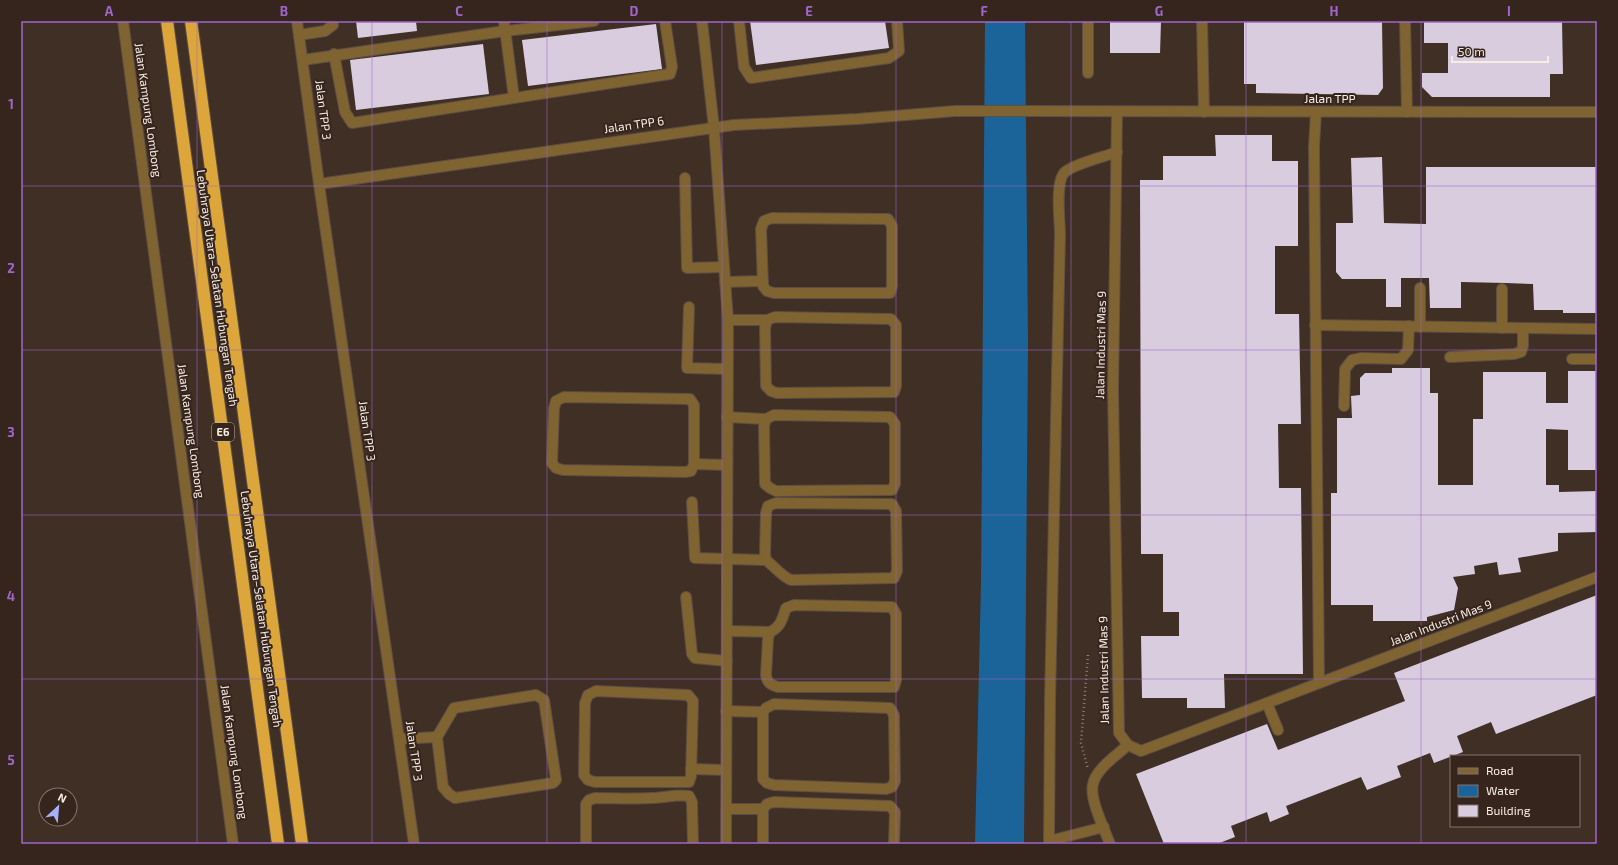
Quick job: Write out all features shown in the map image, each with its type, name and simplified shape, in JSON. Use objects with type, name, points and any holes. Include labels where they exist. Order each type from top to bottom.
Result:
[{"type":"highway","name":"Lebuhraya Utara–Selatan Hubungan Tengah","points":[[167,21],[278,844]]},
{"type":"highway","name":"Lebuhraya Utara–Selatan Hubungan Tengah","points":[[191,21],[302,844]]},
{"type":"street","name":"Jalan Kampung Lombong","points":[[123,21],[233,844]]},
{"type":"street","name":"Jalan TPP 3","points":[[297,21],[414,844]]},
{"type":"street","points":[[299,35],[325,31],[333,25],[332,21]]},
{"type":"street","points":[[303,60],[505,26],[594,21]]},
{"type":"street","points":[[334,54],[345,112],[352,123],[670,74],[672,67],[665,21]]},
{"type":"street","points":[[702,21],[714,128],[728,320],[726,844]]},
{"type":"street","points":[[739,21],[744,67],[751,78],[889,58],[899,51],[897,21]]},
{"type":"street","points":[[1088,21],[1088,73]]},
{"type":"street","points":[[1202,21],[1204,112]]},
{"type":"street","points":[[1405,21],[1407,112]]},
{"type":"street","points":[[505,26],[514,98]]},
{"type":"street","name":"Jalan TPP 6","points":[[319,184],[734,125],[857,119],[955,111],[1064,112]]},
{"type":"street","name":"Jalan TPP","points":[[1064,112],[1597,112]]},
{"type":"street","name":"Jalan Industri Mas 9","points":[[1117,112],[1113,390],[1116,600],[1119,733],[1128,745],[1141,751],[1597,577]]},
{"type":"street","points":[[1316,112],[1314,148],[1319,683]]},
{"type":"street","points":[[1104,827],[1049,842],[1050,700],[1060,184],[1064,173],[1074,167],[1117,152]]},
{"type":"street","points":[[685,178],[687,268],[724,267]]},
{"type":"street","points":[[772,218],[888,219],[892,226],[892,286],[890,293],[774,293],[767,291],[763,286],[763,281],[761,229],[764,221],[772,218]]},
{"type":"street","points":[[725,282],[763,281]]},
{"type":"street","points":[[1344,406],[1345,369],[1352,360],[1361,358],[1401,358],[1408,350],[1415,326],[1420,288]]},
{"type":"street","points":[[1502,289],[1502,328]]},
{"type":"street","points":[[689,307],[687,368],[727,369]]},
{"type":"street","points":[[728,320],[767,320],[775,317],[891,319],[896,325],[896,386],[894,392],[777,393],[771,391],[766,386],[765,328],[767,320]]},
{"type":"street","points":[[1315,325],[1597,329]]},
{"type":"street","points":[[1450,357],[1514,354],[1521,352],[1523,346],[1524,328]]},
{"type":"street","points":[[1572,359],[1597,360]]},
{"type":"street","points":[[564,397],[690,399],[694,405],[694,464],[691,471],[685,472],[563,470],[556,468],[552,463],[554,408],[556,400],[564,397]]},
{"type":"street","points":[[727,417],[766,419],[774,415],[890,417],[894,424],[895,484],[892,490],[776,491],[770,488],[765,484],[764,426],[766,419]]},
{"type":"street","points":[[694,464],[727,465]]},
{"type":"street","points":[[692,502],[695,558],[766,560],[776,567],[785,577],[791,580],[894,578],[897,571],[896,511],[892,504],[776,502],[768,506],[766,514],[766,560]]},
{"type":"street","points":[[686,597],[692,654],[695,658],[727,661]]},
{"type":"street","points":[[727,631],[770,632],[777,629],[781,623],[786,608],[794,605],[892,607],[896,614],[896,680],[894,687],[778,687],[771,685],[767,680],[766,675],[768,638],[770,632]]},
{"type":"street","points":[[596,691],[688,695],[693,702],[692,769],[689,782],[682,784],[595,782],[588,780],[584,775],[585,703],[588,695],[596,691]]},
{"type":"street","points":[[536,695],[540,696],[544,700],[556,780],[553,783],[455,798],[443,787],[437,737],[454,708],[536,695]]},
{"type":"street","points":[[1267,703],[1278,730]]},
{"type":"street","points":[[774,704],[890,708],[894,715],[895,781],[892,787],[789,786],[767,783],[762,779],[763,712],[766,708],[774,704]]},
{"type":"street","points":[[726,711],[763,712]]},
{"type":"street","points":[[399,739],[437,737]]},
{"type":"street","points":[[1110,844],[1094,798],[1093,784],[1100,771],[1128,745]]},
{"type":"street","points":[[692,769],[726,770]]},
{"type":"street","points":[[586,844],[586,804],[589,800],[594,798],[653,798],[682,795],[689,796],[692,802],[693,844]]},
{"type":"street","points":[[763,844],[763,810],[767,804],[774,802],[890,806],[895,812],[894,844]]},
{"type":"street","points":[[726,809],[763,810]]},
{"type":"path","points":[[1088,655],[1081,743],[1093,784]]},
{"type":"water","points":[[985,21],[1025,21],[1028,342],[1024,844],[975,844],[981,582]]},
{"type":"building","points":[[356,21],[416,21],[417,31],[358,38]]},
{"type":"building","points":[[750,21],[885,21],[889,48],[756,65]]},
{"type":"building","points":[[1110,21],[1161,21],[1160,53],[1110,53]]},
{"type":"building","points":[[1244,21],[1382,21],[1383,88],[1378,95],[1256,93],[1256,84],[1244,84]]},
{"type":"building","points":[[1424,21],[1562,21],[1563,74],[1550,74],[1550,97],[1432,97],[1422,87],[1422,73],[1448,73],[1448,43],[1424,43]]},
{"type":"building","points":[[656,24],[662,69],[528,86],[522,40]]},
{"type":"building","points":[[483,44],[489,94],[356,110],[350,60]]},
{"type":"building","points":[[1215,135],[1272,135],[1272,161],[1298,161],[1298,246],[1275,246],[1275,314],[1299,314],[1301,424],[1278,424],[1279,488],[1301,488],[1303,674],[1224,674],[1225,708],[1187,708],[1187,698],[1142,698],[1141,636],[1179,636],[1179,612],[1163,612],[1163,554],[1141,554],[1140,180],[1163,180],[1163,156],[1216,156]]},
{"type":"building","points":[[1382,157],[1384,223],[1426,224],[1426,167],[1597,167],[1597,313],[1563,313],[1563,310],[1534,310],[1533,284],[1506,283],[1461,282],[1461,308],[1430,308],[1429,278],[1401,278],[1401,307],[1386,307],[1386,279],[1342,279],[1336,272],[1336,223],[1353,223],[1351,158]]},
{"type":"building","points":[[1392,368],[1430,368],[1430,393],[1438,393],[1438,485],[1473,485],[1473,419],[1483,419],[1483,372],[1546,372],[1546,403],[1568,403],[1568,371],[1597,371],[1597,470],[1568,470],[1568,430],[1546,429],[1546,485],[1559,485],[1559,492],[1597,491],[1597,532],[1558,533],[1558,551],[1518,558],[1521,572],[1499,575],[1497,562],[1474,566],[1475,574],[1453,577],[1458,588],[1454,610],[1427,617],[1427,621],[1373,621],[1373,605],[1331,605],[1331,493],[1337,493],[1337,418],[1352,418],[1351,396],[1360,395],[1360,378],[1365,373],[1392,373]]},
{"type":"building","points":[[1597,595],[1597,695],[1496,734],[1491,722],[1457,736],[1463,752],[1450,755],[1450,757],[1434,763],[1430,753],[1397,766],[1401,777],[1367,790],[1361,777],[1286,806],[1289,814],[1270,822],[1267,812],[1231,826],[1235,837],[1217,844],[1164,844],[1136,774],[1267,724],[1278,750],[1405,701],[1394,673]]}]
